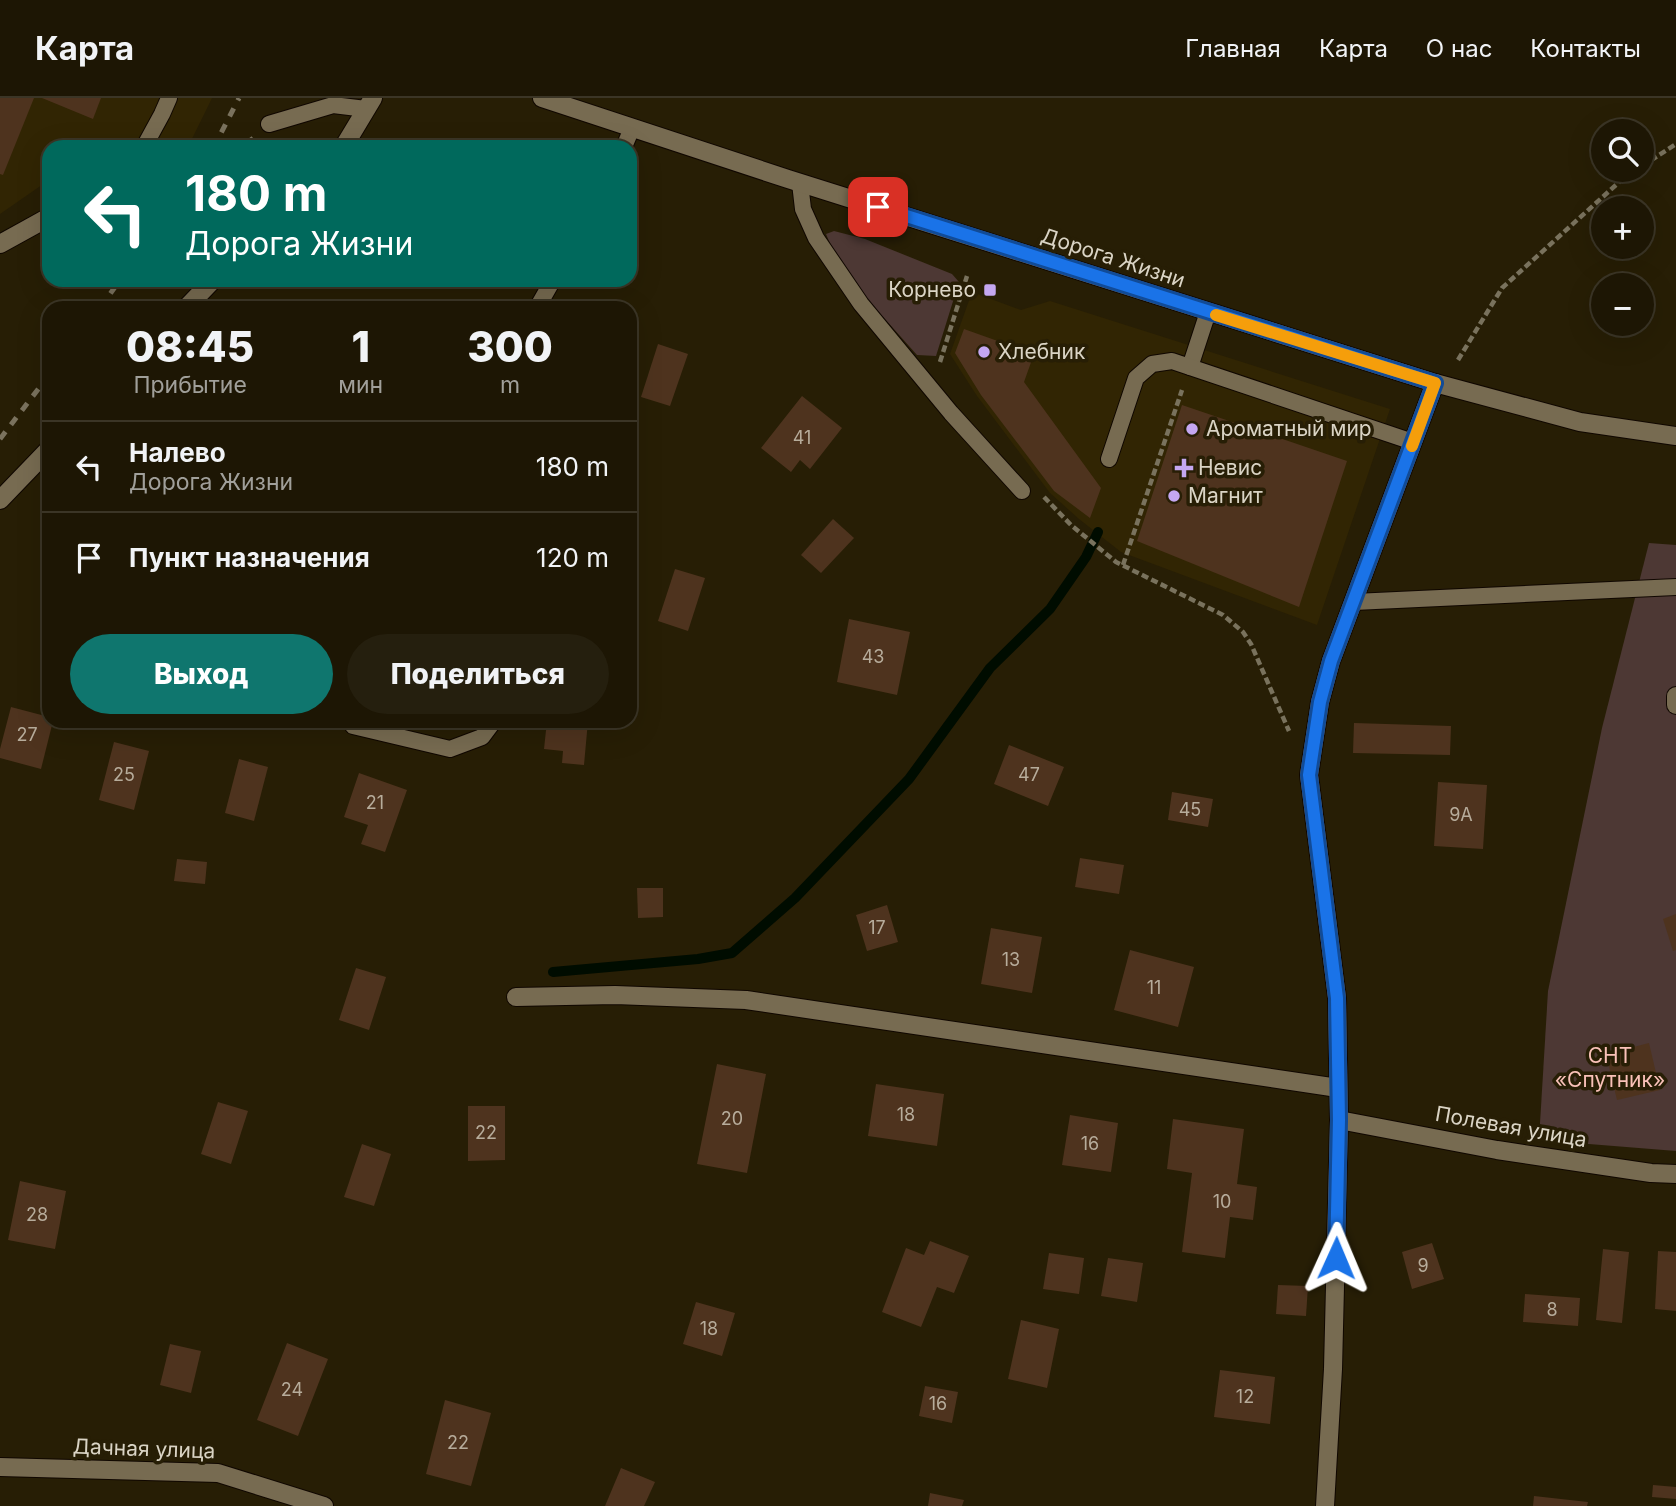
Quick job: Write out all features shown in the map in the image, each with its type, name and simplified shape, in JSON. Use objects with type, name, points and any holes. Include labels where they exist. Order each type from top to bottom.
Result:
[{"type":"street","name":"Дорога Жизни","points":[[542,98],[800,183],[1435,383],[1580,422],[1676,436]]},
{"type":"street","points":[[346,140],[370,103]]},
{"type":"street","points":[[0,244],[42,222]]},
{"type":"street","points":[[193,301],[206,287]]},
{"type":"street","points":[[1325,1506],[1333,1369],[1339,1120],[1337,998],[1309,775],[1320,702],[1331,661],[1435,383]]},
{"type":"street","points":[[0,500],[42,456]]},
{"type":"street","points":[[1676,696],[1676,705]]},
{"type":"street","points":[[516,997],[615,995],[746,1000],[1338,1088]]},
{"type":"street","name":"Полевая улица","points":[[1339,1120],[1497,1150],[1651,1173],[1676,1174]]},
{"type":"street","points":[[1651,1173],[1676,1163]]},
{"type":"street","name":"Дачная улица","points":[[0,1467],[218,1473],[324,1506]]},
{"type":"lane","points":[[148,140],[169,98]]},
{"type":"lane","points":[[269,124],[333,105],[370,103]]},
{"type":"lane","points":[[627,140],[632,128]]},
{"type":"lane","points":[[800,183],[803,209],[816,238],[861,304],[951,413],[1030,490]]},
{"type":"lane","points":[[1190,367],[1208,312]]},
{"type":"lane","points":[[1109,458],[1136,378],[1152,364],[1172,361],[1413,442]]},
{"type":"lane","points":[[1354,602],[1676,587]]},
{"type":"lane","points":[[362,728],[450,749],[482,737],[489,728]]},
{"type":"path","points":[[1654,158],[1676,144]]},
{"type":"path","points":[[1458,360],[1502,288],[1618,182]]},
{"type":"path","points":[[939,364],[967,276]]},
{"type":"path","points":[[1124,565],[1190,367]]},
{"type":"path","points":[[1030,490],[1116,562],[1223,615],[1243,632],[1251,644],[1309,775]]},
{"type":"shaded area","points":[[0,98],[212,98],[191,140],[42,140],[42,185],[0,214]]},
{"type":"shaded area","points":[[972,292],[1021,310],[1050,301],[1390,409],[1317,625],[1121,552],[1050,493],[977,396],[950,354]]},
{"type":"green space","points":[[834,231],[865,239],[952,274],[959,282],[936,356],[917,355],[866,297],[843,266],[826,234]]},
{"type":"green space","name":"СНТ «Спутник»","points":[[1649,543],[1676,545],[1676,1151],[1539,1140],[1548,991],[1602,728]]},
{"type":"building","points":[[0,98],[34,98],[3,175],[0,174]]},
{"type":"building","points":[[42,98],[101,98],[93,119]]},
{"type":"building","points":[[964,329],[1034,354],[1024,382],[1101,488],[1090,518],[1054,491],[981,395],[955,353]]},
{"type":"building","points":[[658,344],[688,354],[670,406],[641,397]]},
{"type":"building","points":[[802,396],[842,428],[810,469],[800,460],[791,472],[761,448]]},
{"type":"building","points":[[1182,405],[1347,461],[1299,607],[1137,541]]},
{"type":"building","points":[[833,519],[854,538],[821,573],[801,555]]},
{"type":"building","points":[[675,569],[705,578],[688,631],[658,621]]},
{"type":"building","points":[[849,619],[910,632],[897,695],[837,682]]},
{"type":"building","points":[[11,707],[42,715],[42,728],[51,728],[41,769],[0,758]]},
{"type":"building","points":[[1354,723],[1451,726],[1450,755],[1353,753]]},
{"type":"building","points":[[546,728],[587,728],[584,765],[562,763],[563,751],[544,749]]},
{"type":"building","points":[[114,742],[149,751],[134,810],[99,800]]},
{"type":"building","points":[[1009,745],[1064,767],[1048,806],[994,784]]},
{"type":"building","points":[[239,759],[268,767],[254,821],[225,813]]},
{"type":"building","points":[[359,773],[407,790],[385,852],[361,844],[368,825],[344,817]]},
{"type":"building","points":[[1438,782],[1487,785],[1483,849],[1434,846]]},
{"type":"building","points":[[1172,792],[1213,799],[1208,827],[1168,820]]},
{"type":"building","points":[[1080,858],[1124,865],[1119,894],[1075,887]]},
{"type":"building","points":[[177,859],[207,862],[205,884],[174,881]]},
{"type":"building","points":[[637,888],[663,888],[663,917],[638,918]]},
{"type":"building","points":[[887,905],[898,942],[867,951],[856,915]]},
{"type":"building","points":[[1676,914],[1676,950],[1673,951],[1663,919]]},
{"type":"building","points":[[991,928],[1042,937],[1032,993],[981,984]]},
{"type":"building","points":[[1130,950],[1194,967],[1178,1027],[1114,1010]]},
{"type":"building","points":[[356,968],[386,977],[369,1030],[339,1020]]},
{"type":"building","points":[[1649,1043],[1660,1090],[1617,1100],[1606,1054]]},
{"type":"building","points":[[717,1064],[766,1074],[747,1173],[697,1164]]},
{"type":"building","points":[[876,1084],[944,1094],[937,1146],[868,1136]]},
{"type":"building","points":[[218,1102],[248,1111],[231,1164],[201,1154]]},
{"type":"building","points":[[468,1106],[505,1106],[505,1160],[468,1161]]},
{"type":"building","points":[[1070,1115],[1118,1123],[1111,1172],[1062,1165]]},
{"type":"building","points":[[1173,1119],[1244,1129],[1237,1184],[1257,1187],[1253,1220],[1230,1217],[1225,1258],[1182,1252],[1192,1173],[1167,1169]]},
{"type":"building","points":[[362,1144],[391,1154],[374,1206],[344,1197]]},
{"type":"building","points":[[20,1181],[66,1191],[55,1249],[8,1240]]},
{"type":"building","points":[[930,1241],[969,1256],[954,1293],[937,1287],[921,1327],[882,1312],[906,1248],[924,1255]]},
{"type":"building","points":[[1432,1243],[1444,1279],[1412,1289],[1402,1252]]},
{"type":"building","points":[[1603,1249],[1629,1252],[1622,1323],[1596,1320]]},
{"type":"building","points":[[1658,1251],[1676,1252],[1676,1311],[1655,1309]]},
{"type":"building","points":[[1049,1253],[1084,1258],[1079,1294],[1043,1289]]},
{"type":"building","points":[[1108,1258],[1143,1263],[1137,1302],[1101,1296]]},
{"type":"building","points":[[1278,1285],[1308,1286],[1306,1316],[1276,1314]]},
{"type":"building","points":[[1525,1294],[1580,1298],[1578,1326],[1523,1322]]},
{"type":"building","points":[[696,1302],[735,1313],[722,1356],[683,1344]]},
{"type":"building","points":[[1021,1320],[1059,1329],[1047,1388],[1008,1379]]},
{"type":"building","points":[[287,1343],[328,1359],[298,1436],[257,1420]]},
{"type":"building","points":[[170,1344],[201,1351],[191,1393],[160,1385]]},
{"type":"building","points":[[1220,1370],[1275,1377],[1270,1424],[1214,1417]]},
{"type":"building","points":[[925,1386],[958,1392],[952,1423],[919,1416]]},
{"type":"building","points":[[445,1400],[491,1413],[471,1486],[426,1474]]},
{"type":"building","points":[[621,1468],[655,1482],[644,1506],[605,1506]]},
{"type":"building","points":[[1653,1485],[1676,1487],[1676,1499],[1652,1497]]},
{"type":"building","points":[[930,1493],[964,1500],[962,1506],[928,1506]]},
{"type":"building","points":[[1534,1496],[1588,1502],[1587,1506],[1533,1506]]},
{"type":"waterway","points":[[553,972],[698,959],[732,953],[795,898],[909,779],[990,668],[1050,609],[1086,557],[1098,532]]},
{"type":"railway","points":[[216,140],[239,98]]},
{"type":"railway","points":[[105,301],[115,287]]},
{"type":"railway","points":[[0,439],[42,384]]},
{"type":"slow traffic","points":[[1216,315],[1435,383],[1412,446]]},
{"type":"place","name":"Корнево","points":[[990,290]]},
{"type":"place","name":"Хлебник","points":[[984,352]]},
{"type":"place","name":"Ароматный мир","points":[[1192,429]]},
{"type":"place","name":"Невис","points":[[1184,468]]},
{"type":"place","name":"Магнит","points":[[1174,496]]},
{"type":"route","points":[[878,207],[1435,383],[1331,661],[1320,702],[1309,775],[1337,998],[1339,1120],[1336,1258]]}]
